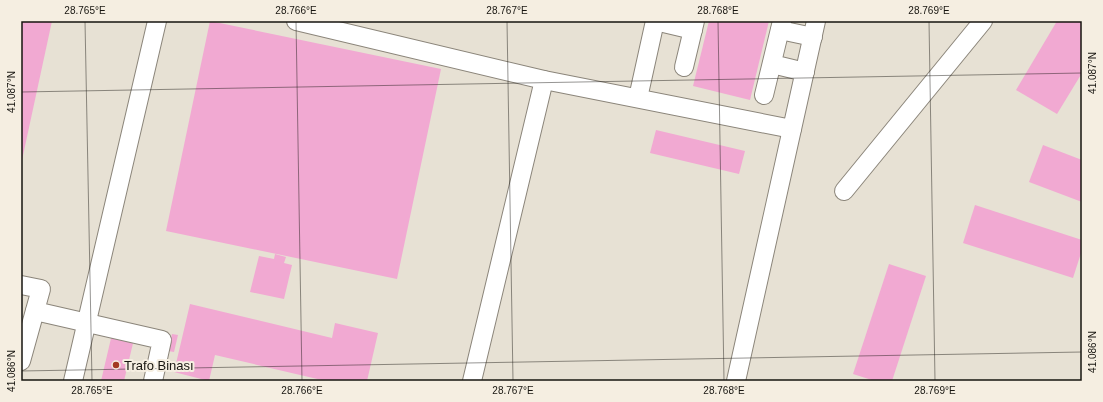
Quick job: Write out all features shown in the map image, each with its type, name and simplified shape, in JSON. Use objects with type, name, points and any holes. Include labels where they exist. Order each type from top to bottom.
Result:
[{"type":"street","points":[[73,381],[157,21]]},
{"type":"street","points":[[296,21],[544,80],[792,129]]},
{"type":"street","points":[[638,98],[655,21],[694,26],[684,67]]},
{"type":"street","points":[[844,191],[983,21]]},
{"type":"street","points":[[736,381],[815,29],[781,25],[764,95]]},
{"type":"street","points":[[772,64],[805,72]]},
{"type":"street","points":[[472,381],[544,80]]},
{"type":"street","points":[[21,285],[41,289],[21,361]]},
{"type":"street","points":[[35,311],[162,340],[153,381]]},
{"type":"building","points":[[21,21],[52,21],[22,160],[21,160]]},
{"type":"building","points":[[210,21],[441,69],[397,279],[166,231]]},
{"type":"building","points":[[709,21],[769,21],[750,100],[693,86]]},
{"type":"building","points":[[1057,21],[1082,21],[1082,73],[1057,114],[1016,90]]},
{"type":"building","points":[[656,130],[745,151],[739,174],[650,153]]},
{"type":"building","points":[[1043,145],[1082,160],[1082,202],[1029,182]]},
{"type":"building","points":[[975,205],[1082,240],[1082,250],[1073,278],[963,243]]},
{"type":"building","points":[[275,254],[286,257],[284,263],[292,265],[284,299],[250,292],[259,256],[274,259]]},
{"type":"building","points":[[889,264],[926,276],[892,381],[875,381],[853,374]]},
{"type":"building","points":[[190,304],[332,338],[335,323],[378,333],[367,381],[326,381],[215,355],[209,381],[174,372]]},
{"type":"building","name":"Trafo Binası","points":[[112,334],[134,339],[124,381],[101,381]]},
{"type":"building","points":[[172,334],[178,335],[174,352],[168,351]]},
{"type":"place","name":"Trafo Binası","points":[[116,365]]}]
